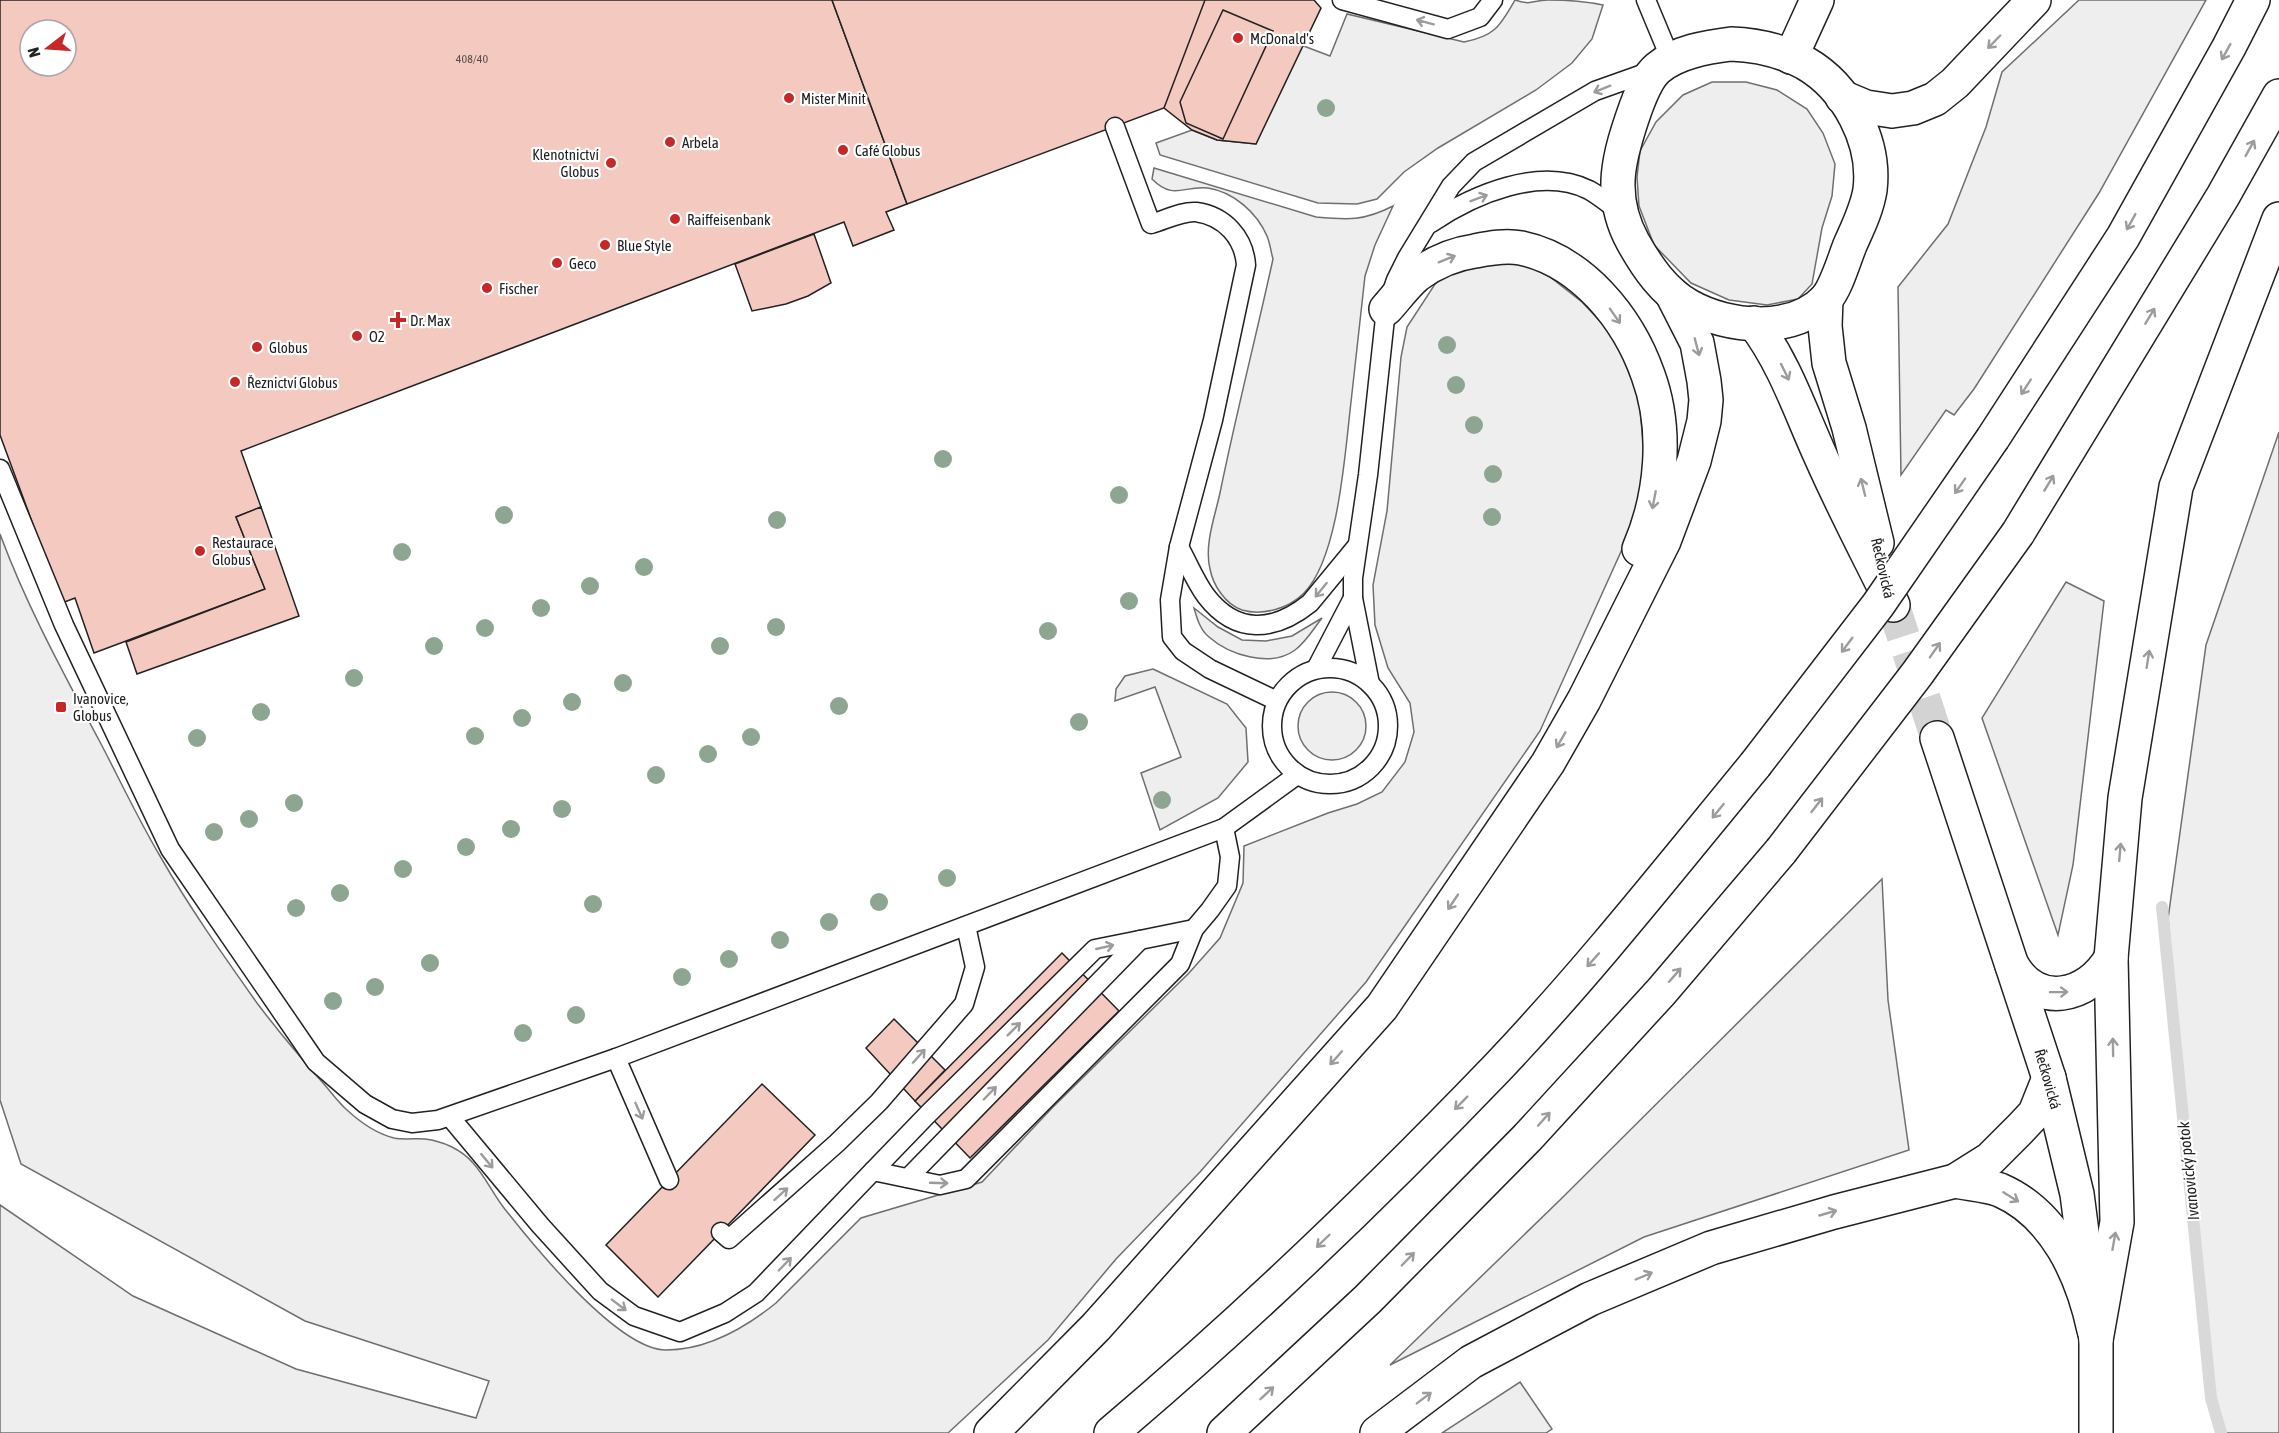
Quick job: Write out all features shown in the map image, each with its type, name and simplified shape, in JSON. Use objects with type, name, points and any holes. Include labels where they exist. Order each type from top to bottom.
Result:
[{"type":"main road","points":[[1791,57],[1817,0]]},
{"type":"main road","points":[[1842,97],[1866,107],[1892,111],[1913,108],[1935,99],[1955,83],[2034,0]]},
{"type":"main road","points":[[1111,1433],[1195,1362],[1350,1215],[1498,1066],[1621,928],[1755,765],[1878,605],[1994,438],[2123,237],[2253,0]]},
{"type":"main road","points":[[1731,44],[1770,48],[1791,57],[1806,64],[1842,97],[1859,125],[1867,146],[1870,170],[1870,189],[1864,213],[1826,299],[1812,310],[1797,317],[1768,323],[1728,320],[1708,315],[1672,294],[1653,274],[1629,235],[1620,212],[1617,177],[1624,137],[1643,90],[1664,64],[1711,46],[1731,44]]},
{"type":"main road","points":[[1224,1433],[1368,1299],[1527,1138],[1661,992],[1781,851],[1917,674],[2018,532],[2223,196],[2279,96]]},
{"type":"main road","points":[[2096,1340],[2117,1222],[2111,958],[2125,798],[2176,487],[2279,219]]},
{"type":"main road","points":[[1386,309],[1415,277],[1446,259],[1489,248],[1521,248],[1559,263],[1578,274],[1602,298],[1633,343],[1648,375],[1656,407],[1660,439],[1656,492],[1644,538],[1592,656],[1584,700]]},
{"type":"main road","points":[[991,1433],[1096,1327],[1382,1007],[1548,763],[1584,700],[1664,541],[1694,461],[1704,421],[1705,391],[1697,343],[1672,294]]},
{"type":"main road","name":"Řečkovická","points":[[1754,323],[1771,345],[1786,374],[1825,467],[1893,605],[1849,428],[1829,363],[1825,326],[1826,299]]},
{"type":"main road","name":"Řečkovická","points":[[1937,738],[2049,1078],[2077,1194],[2096,1340],[2096,1433]]},
{"type":"main road","points":[[2012,964],[2020,978],[2032,987],[2047,992],[2062,993],[2078,990],[2092,982],[2103,972],[2111,958]]},
{"type":"main road","points":[[1377,1433],[1471,1362],[1590,1299],[1711,1248],[1834,1212],[1955,1181],[1990,1159],[2035,1113],[2049,1078]]},
{"type":"main road","points":[[1955,1181],[1999,1190],[2038,1215],[2057,1238],[2072,1264],[2083,1289],[2096,1340]]},
{"type":"lane","points":[[1342,0],[1448,28],[1480,17],[1493,0]]},
{"type":"lane","points":[[1370,684],[1353,598],[1353,578],[1386,309],[1396,280],[1451,186],[1481,156],[1594,92],[1664,64],[1646,0]]},
{"type":"lane","points":[[1115,127],[1151,224],[1186,213],[1196,212],[1206,215],[1227,225],[1240,240],[1245,253],[1246,265],[1213,420],[1179,547],[1170,600],[1172,637],[1182,651],[1210,669],[1277,700]]},
{"type":"lane","points":[[1427,225],[1448,211],[1469,202],[1516,184],[1536,180],[1556,180],[1589,190],[1620,212]]},
{"type":"lane","points":[[0,469],[51,598],[170,849],[316,1062],[365,1104],[392,1119],[412,1123],[450,1116],[616,1058],[966,926],[1224,828],[1298,775]]},
{"type":"lane","points":[[1179,547],[1205,594],[1216,608],[1246,625],[1256,626],[1285,620],[1310,603],[1358,544]]},
{"type":"lane","points":[[1316,669],[1353,598]]},
{"type":"lane","points":[[1335,668],[1354,673],[1370,684],[1381,699],[1388,717],[1387,736],[1380,754],[1369,769],[1352,780],[1334,784],[1315,782],[1298,775],[1285,764],[1276,749],[1272,733],[1272,717],[1277,700],[1300,676],[1316,669],[1335,668]]},
{"type":"lane","points":[[873,1171],[940,1185],[966,1179],[1180,964],[1194,929],[1227,886],[1230,857],[1224,828]]},
{"type":"lane","points":[[721,1233],[729,1239],[837,1143],[879,1102],[964,1004],[975,967],[966,926]]},
{"type":"lane","points":[[450,1116],[540,1225],[600,1291],[634,1316],[680,1332],[725,1313],[756,1293],[928,1114],[1095,949],[1194,929]]},
{"type":"lane","points":[[908,1178],[1140,940]]},
{"type":"lane","points":[[616,1058],[669,1180]]},
{"type":"shaded area","points":[[1515,0],[1529,3],[1543,0],[1603,5],[1592,39],[1572,63],[1536,90],[1438,148],[1404,172],[1377,199],[1357,204],[1318,203],[1160,155],[1156,143],[1192,130],[1217,140],[1256,144],[1301,45],[1330,56],[1347,14],[1464,42],[1490,33],[1505,17]]},
{"type":"shaded area","points":[[2079,0],[2206,0],[2099,193],[1974,389],[1954,415],[1946,410],[1901,475],[1898,287],[1948,224],[1986,127],[2002,72]]},
{"type":"shaded area","points":[[1712,82],[1746,82],[1777,90],[1807,109],[1823,133],[1835,164],[1832,196],[1822,228],[1812,284],[1798,299],[1767,305],[1729,300],[1691,283],[1654,245],[1639,206],[1637,177],[1640,151],[1656,122],[1683,95]]},
{"type":"shaded area","points":[[1154,168],[1316,217],[1337,219],[1364,217],[1393,206],[1375,245],[1365,276],[1343,475],[1333,530],[1316,577],[1298,599],[1274,610],[1250,612],[1230,603],[1214,581],[1208,550],[1273,259],[1269,242],[1257,219],[1235,199],[1218,190],[1208,188],[1179,191],[1167,189],[1152,179]]},
{"type":"shaded area","points":[[1491,262],[1528,265],[1550,277],[1582,302],[1614,336],[1639,397],[1645,465],[1633,525],[1540,731],[1366,982],[1200,1172],[1116,1259],[1048,1340],[948,1433],[0,1433],[0,1205],[133,1296],[296,1369],[476,1418],[489,1381],[305,1321],[21,1164],[0,1100],[0,534],[47,640],[152,842],[219,949],[289,1044],[341,1104],[369,1127],[394,1138],[425,1139],[451,1146],[468,1158],[535,1246],[601,1315],[646,1345],[666,1350],[682,1349],[711,1342],[752,1321],[776,1303],[861,1218],[982,1182],[1052,1108],[1189,973],[1220,938],[1243,883],[1244,846],[1357,804],[1382,792],[1405,762],[1414,732],[1410,703],[1388,668],[1375,625],[1373,585],[1387,511],[1401,357],[1407,327],[1437,281],[1464,268]]},
{"type":"shaded area","points":[[2279,432],[2279,1433],[2226,1433],[2214,1404],[2168,919],[2206,645]]},
{"type":"shaded area","points":[[2066,582],[2104,601],[2073,865],[2058,935],[1982,718]]},
{"type":"shaded area","points":[[1194,608],[1218,627],[1242,640],[1266,641],[1292,636],[1322,618],[1295,650],[1285,655],[1263,659],[1239,654],[1217,643],[1203,631]]},
{"type":"shaded area","points":[[1153,669],[1227,704],[1246,728],[1248,762],[1218,798],[1160,830],[1141,773],[1181,757],[1155,687],[1115,701],[1116,689],[1125,676]]},
{"type":"shaded area","points":[[1325,692],[1339,692],[1351,697],[1361,707],[1366,726],[1361,745],[1351,755],[1339,760],[1325,760],[1313,755],[1303,745],[1298,733],[1298,719],[1303,707],[1313,697]]},
{"type":"shaded area","points":[[1882,879],[1888,1000],[1909,1150],[1644,1237],[1390,1365],[1561,1199]]},
{"type":"shaded area","points":[[1520,1382],[1552,1429],[1546,1433],[1442,1433]]},
{"type":"building","name":"Globus","points":[[0,0],[832,0],[907,204],[886,212],[894,230],[853,246],[844,222],[241,451],[261,507],[236,517],[265,589],[94,653],[75,598],[62,603],[0,435]]},
{"type":"building","points":[[832,0],[1219,0],[1223,10],[1180,102],[907,204]]},
{"type":"building","points":[[1205,0],[1314,0],[1321,8],[1256,144],[1217,140],[1192,130],[1164,108]]},
{"type":"building","points":[[1223,10],[1273,31],[1223,139],[1186,123],[1180,102]]},
{"type":"building","points":[[814,234],[831,283],[808,296],[786,304],[752,311],[735,264]]},
{"type":"building","points":[[261,507],[299,616],[137,674],[126,642],[265,589],[236,517]]},
{"type":"building","points":[[1062,953],[1119,1011],[970,1158],[915,1101]]},
{"type":"building","points":[[894,1019],[945,1070],[915,1101],[866,1048]]},
{"type":"building","points":[[762,1084],[815,1135],[658,1297],[606,1245]]},
{"type":"waterway","name":"Ivanovický potok","points":[[2162,907],[2211,1398],[2221,1433]]},
{"type":"tunnel","points":[[1893,605],[1937,738]]},
{"type":"place","name":"McDonald's","points":[[1238,38]]},
{"type":"place","name":"Mister Minit","points":[[789,98]]},
{"type":"place","name":"Arbela","points":[[670,142]]},
{"type":"place","name":"Café Globus","points":[[843,150]]},
{"type":"place","name":"Klenotnictví Globus","points":[[611,163]]},
{"type":"place","name":"Raiffeisenbank","points":[[675,219]]},
{"type":"place","name":"Blue Style","points":[[605,245]]},
{"type":"place","name":"Geco","points":[[557,263]]},
{"type":"place","name":"Fischer","points":[[487,288]]},
{"type":"place","name":"Dr. Max","points":[[398,320]]},
{"type":"place","name":"O2","points":[[357,336]]},
{"type":"place","name":"Globus","points":[[257,347]]},
{"type":"place","name":"Řeznictví Globus","points":[[235,382]]},
{"type":"place","name":"Restaurace Globus","points":[[200,551]]},
{"type":"place","name":"Ivanovice, Globus","points":[[61,707]]}]
